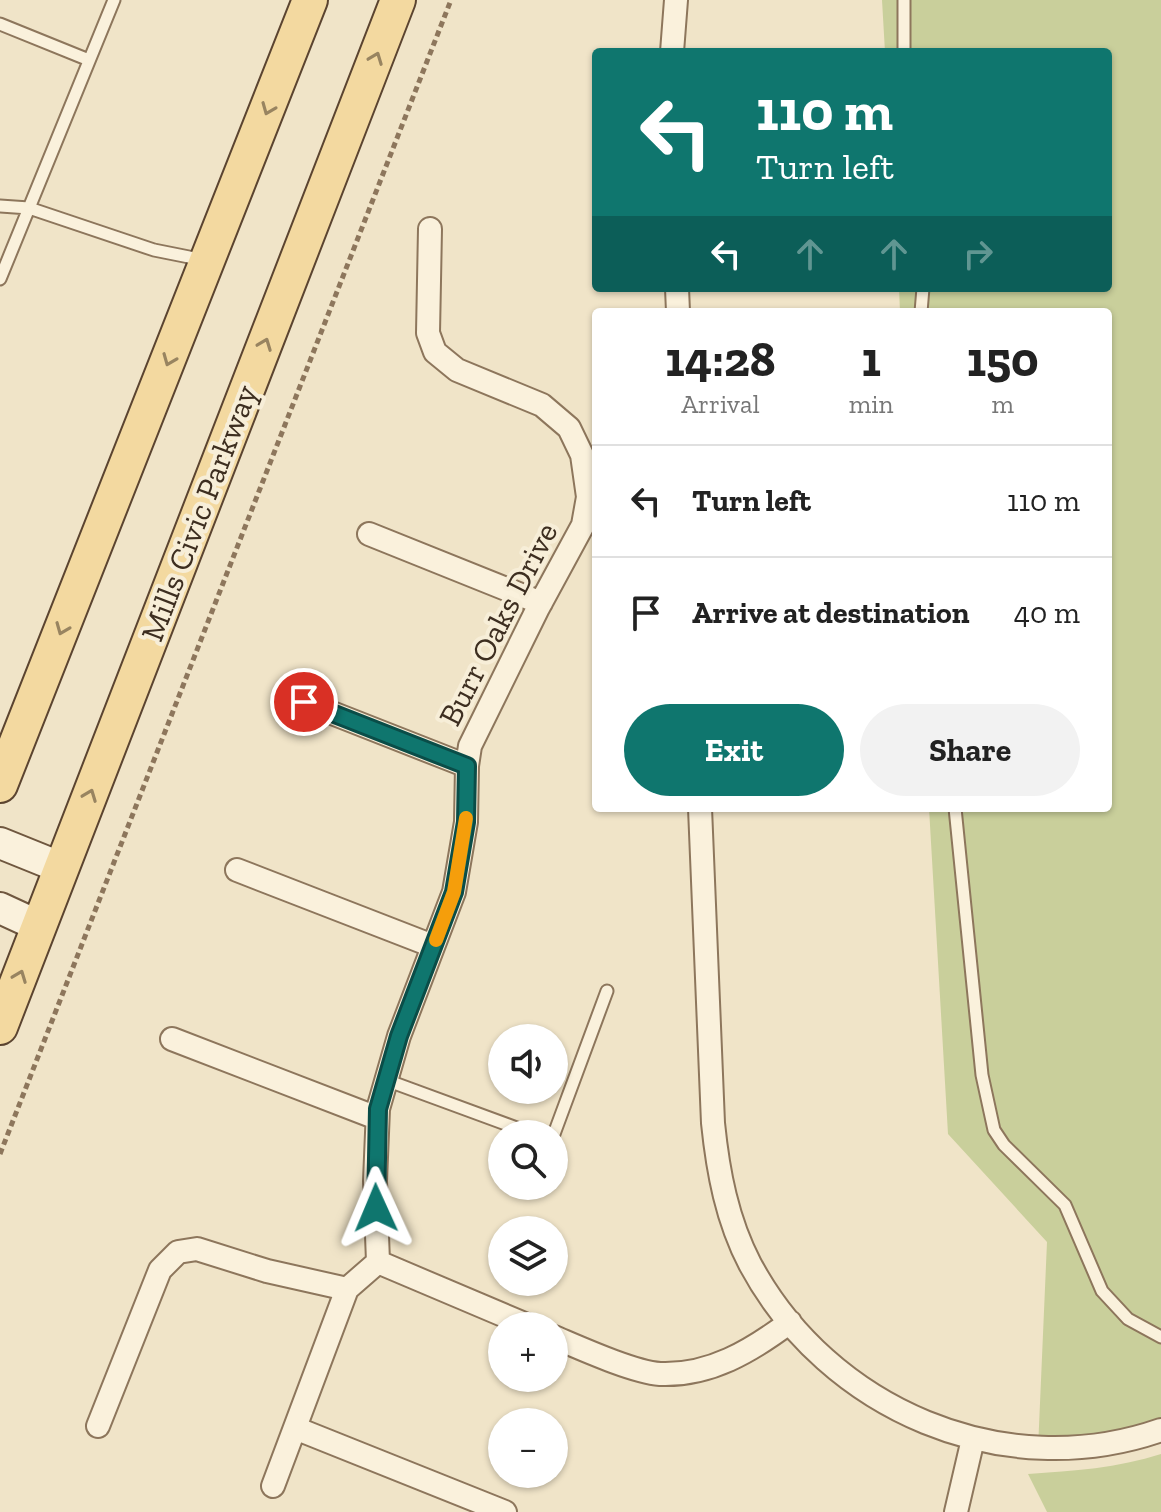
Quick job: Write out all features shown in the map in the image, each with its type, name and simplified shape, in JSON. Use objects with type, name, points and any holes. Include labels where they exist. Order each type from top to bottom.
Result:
[{"type":"main road","points":[[0,785],[310,0]]},
{"type":"main road","name":"Mills Civic Parkway","points":[[0,1027],[398,0]]},
{"type":"street","points":[[672,48],[676,0]]},
{"type":"street","name":"Burr Oaks Drive","points":[[378,1262],[375,1181],[377,1118],[399,1036],[454,892],[466,822],[470,746],[541,603],[590,516],[582,455],[569,428],[542,405],[457,370],[435,352],[428,333],[430,229]]},
{"type":"street","points":[[369,534],[541,603]]},
{"type":"street","points":[[304,702],[467,766]]},
{"type":"street","points":[[700,812],[713,1123],[718,1168],[730,1217],[750,1263],[777,1307],[814,1351],[852,1383],[895,1410],[940,1430],[973,1439],[1038,1449],[1091,1447],[1140,1438],[1161,1430]]},
{"type":"street","points":[[0,843],[62,868]]},
{"type":"street","points":[[237,870],[433,946]]},
{"type":"street","points":[[0,908],[39,926]]},
{"type":"street","points":[[172,1039],[377,1118]]},
{"type":"street","points":[[98,1426],[160,1270],[178,1252],[197,1249],[267,1271],[347,1289]]},
{"type":"street","points":[[273,1486],[347,1289],[378,1262],[496,1312]]},
{"type":"street","points":[[568,1343],[658,1374],[710,1369],[759,1345],[790,1322]]},
{"type":"street","points":[[295,1428],[505,1512]]},
{"type":"street","points":[[956,1512],[973,1439]]},
{"type":"lane","points":[[0,279],[114,0]]},
{"type":"lane","points":[[904,0],[904,48]]},
{"type":"lane","points":[[0,24],[89,60]]},
{"type":"lane","points":[[0,206],[29,208],[154,250],[208,261]]},
{"type":"lane","points":[[955,812],[982,1075],[994,1130],[1004,1145],[1065,1205],[1102,1291],[1115,1308],[1161,1337]]},
{"type":"lane","points":[[559,1120],[607,991]]},
{"type":"lane","points":[[386,1080],[495,1120]]},
{"type":"path","points":[[0,1154],[451,0]]},
{"type":"green space","points":[[882,0],[1161,0],[1161,1430],[1038,1449],[1047,1242],[948,1134],[929,812],[1112,812],[1112,308],[900,308],[899,292],[1112,292],[1112,48],[885,48]]},
{"type":"green space","points":[[1161,1454],[1161,1512],[1047,1512],[1028,1474],[1112,1466]]},
{"type":"slow traffic","points":[[436,940],[454,892],[466,818]]},
{"type":"route","points":[[304,702],[467,766],[466,822],[454,892],[399,1036],[378,1109],[376,1208]]}]
